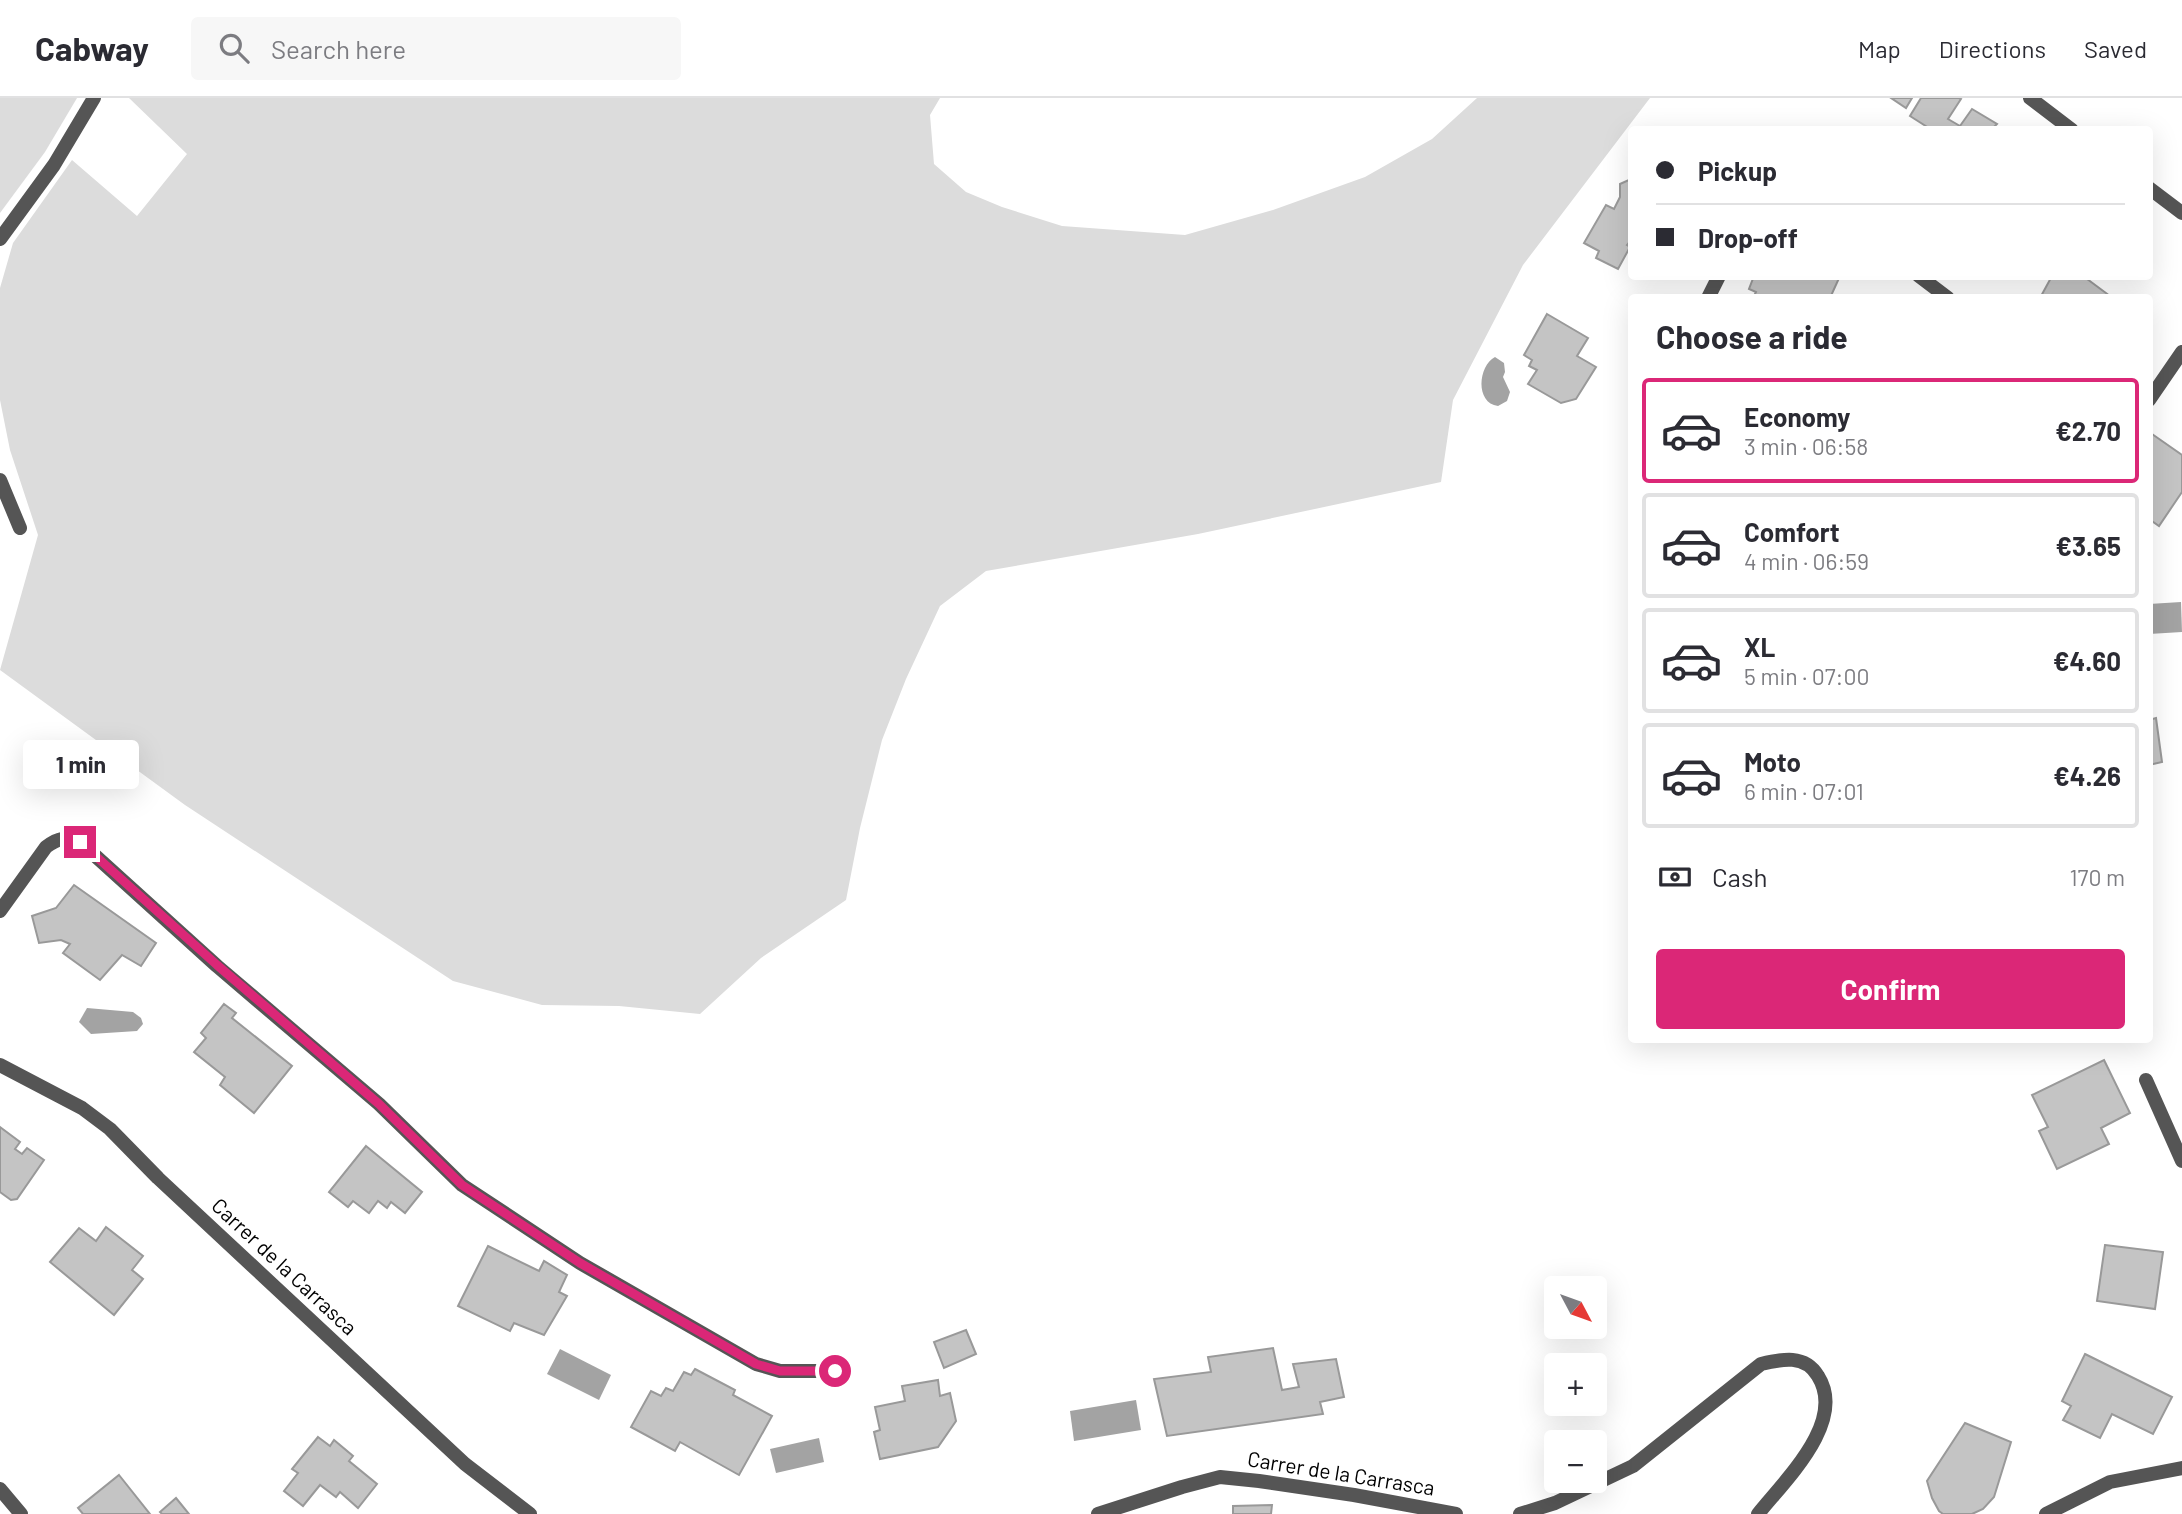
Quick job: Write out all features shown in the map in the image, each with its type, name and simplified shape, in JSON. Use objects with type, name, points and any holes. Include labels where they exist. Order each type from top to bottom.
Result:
[{"type":"street","points":[[0,239],[54,165],[94,98]]},
{"type":"street","points":[[2030,98],[2067,126]]},
{"type":"street","points":[[2153,191],[2182,213]]},
{"type":"street","points":[[1924,280],[1943,294]]},
{"type":"street","points":[[2153,394],[2182,352]]},
{"type":"street","points":[[0,480],[20,528]]},
{"type":"street","points":[[0,911],[46,847],[65,838],[80,842],[217,965],[379,1104],[462,1185],[580,1263],[756,1364],[780,1371],[835,1371]]},
{"type":"street","name":"Carrer de la Carrasca","points":[[0,1065],[82,1108],[110,1129],[158,1178],[455,1455],[530,1514]]},
{"type":"street","points":[[2146,1080],[2182,1161]]},
{"type":"street","points":[[1520,1514],[1555,1503],[1633,1466],[1761,1364],[1783,1359],[1796,1360],[1813,1367],[1826,1388],[1827,1406],[1813,1444],[1758,1514]]},
{"type":"street","points":[[2046,1514],[2110,1482],[2182,1468]]},
{"type":"street","name":"Carrer de la Carrasca","points":[[1098,1514],[1182,1487],[1220,1478],[1354,1494],[1455,1514]]},
{"type":"street","points":[[0,1489],[21,1514]]},
{"type":"shaded area","points":[[0,98],[77,98],[45,152],[0,213]]},
{"type":"shaded area","points":[[129,98],[940,98],[930,115],[934,164],[966,192],[1002,207],[1062,226],[1185,235],[1273,210],[1365,177],[1432,139],[1477,98],[1650,98],[1523,265],[1453,400],[1441,482],[1198,534],[986,571],[940,606],[906,679],[882,740],[860,828],[846,900],[761,958],[700,1014],[619,1006],[542,1005],[453,981],[185,805],[0,670],[38,535],[10,450],[0,400],[0,288],[13,243],[72,160],[137,216],[187,154]]},
{"type":"shaded area","points":[[1495,357],[1504,363],[1503,377],[1510,392],[1507,401],[1498,406],[1485,398],[1482,392],[1482,376],[1489,362]]},
{"type":"shaded area","points":[[2181,602],[2182,632],[2153,634],[2153,604]]},
{"type":"shaded area","points":[[87,1008],[133,1012],[141,1018],[143,1024],[137,1031],[91,1034],[79,1022]]},
{"type":"shaded area","points":[[560,1349],[611,1375],[599,1400],[547,1374]]},
{"type":"shaded area","points":[[1136,1400],[1141,1430],[1074,1441],[1070,1411]]},
{"type":"shaded area","points":[[819,1438],[824,1462],[776,1473],[770,1449]]},
{"type":"building","points":[[1891,98],[1912,98],[1906,108]]},
{"type":"building","points":[[1921,98],[1961,99],[1948,119],[1960,126],[1926,126],[1910,116]]},
{"type":"building","points":[[1972,109],[1997,124],[1995,126],[1960,126]]},
{"type":"building","points":[[1628,180],[1628,251],[1618,269],[1596,258],[1599,251],[1584,243],[1606,205],[1614,209],[1620,197],[1620,184]]},
{"type":"building","points":[[1752,280],[1838,280],[1832,294],[1755,294],[1756,292],[1749,289]]},
{"type":"building","points":[[2050,280],[2088,280],[2107,294],[2042,294]]},
{"type":"building","points":[[1547,314],[1588,338],[1577,356],[1596,367],[1576,399],[1561,403],[1528,384],[1537,370],[1529,366],[1532,360],[1524,355]]},
{"type":"building","points":[[2153,435],[2182,455],[2182,492],[2159,526],[2153,522]]},
{"type":"building","points":[[2156,718],[2162,762],[2153,764],[2153,719]]},
{"type":"building","points":[[74,885],[156,943],[141,966],[122,955],[100,980],[63,953],[70,944],[61,940],[39,943],[32,916],[56,908]]},
{"type":"building","points":[[224,1004],[236,1013],[232,1018],[292,1066],[254,1113],[220,1085],[225,1077],[194,1052],[206,1038],[201,1033]]},
{"type":"building","points":[[2104,1060],[2130,1113],[2101,1128],[2109,1144],[2057,1169],[2039,1131],[2048,1127],[2032,1095]]},
{"type":"building","points":[[0,1127],[20,1142],[15,1149],[22,1154],[27,1148],[44,1160],[17,1199],[11,1200],[0,1192]]},
{"type":"building","points":[[366,1146],[422,1192],[405,1213],[391,1202],[387,1208],[378,1201],[369,1213],[353,1201],[348,1207],[329,1192]]},
{"type":"building","points":[[106,1227],[143,1256],[132,1270],[143,1279],[114,1315],[50,1262],[79,1228],[96,1241]]},
{"type":"building","points":[[2105,1245],[2163,1252],[2155,1309],[2097,1301]]},
{"type":"building","points":[[488,1246],[539,1271],[544,1261],[567,1275],[559,1292],[567,1296],[544,1335],[514,1323],[510,1331],[458,1306]]},
{"type":"building","points":[[966,1330],[976,1354],[944,1368],[934,1342]]},
{"type":"building","points":[[1273,1348],[1282,1390],[1299,1387],[1293,1364],[1336,1359],[1344,1397],[1320,1402],[1323,1414],[1167,1436],[1154,1379],[1211,1372],[1208,1357]]},
{"type":"building","points":[[2085,1354],[2172,1397],[2153,1434],[2112,1414],[2100,1438],[2063,1420],[2071,1406],[2062,1401]]},
{"type":"building","points":[[695,1369],[735,1390],[733,1395],[772,1416],[739,1475],[680,1442],[675,1451],[631,1427],[651,1391],[661,1396],[666,1388],[673,1391],[684,1372],[691,1375]]},
{"type":"building","points":[[938,1380],[940,1396],[950,1393],[956,1421],[938,1447],[880,1459],[874,1432],[880,1430],[875,1407],[905,1401],[902,1386]]},
{"type":"building","points":[[1965,1423],[2011,1442],[1994,1497],[1983,1509],[1972,1514],[1943,1514],[1932,1498],[1927,1481]]},
{"type":"building","points":[[318,1437],[330,1446],[334,1440],[353,1456],[349,1461],[377,1484],[358,1508],[340,1492],[336,1497],[320,1485],[303,1506],[284,1491],[298,1473],[292,1469]]},
{"type":"building","points":[[119,1475],[150,1514],[83,1514],[78,1508]]},
{"type":"building","points":[[176,1498],[189,1514],[160,1512]]},
{"type":"building","points":[[1272,1505],[1271,1514],[1233,1514],[1233,1506]]},
{"type":"route","points":[[80,842],[140,898],[379,1104],[462,1185],[580,1263],[756,1364],[780,1371],[835,1371]]}]
